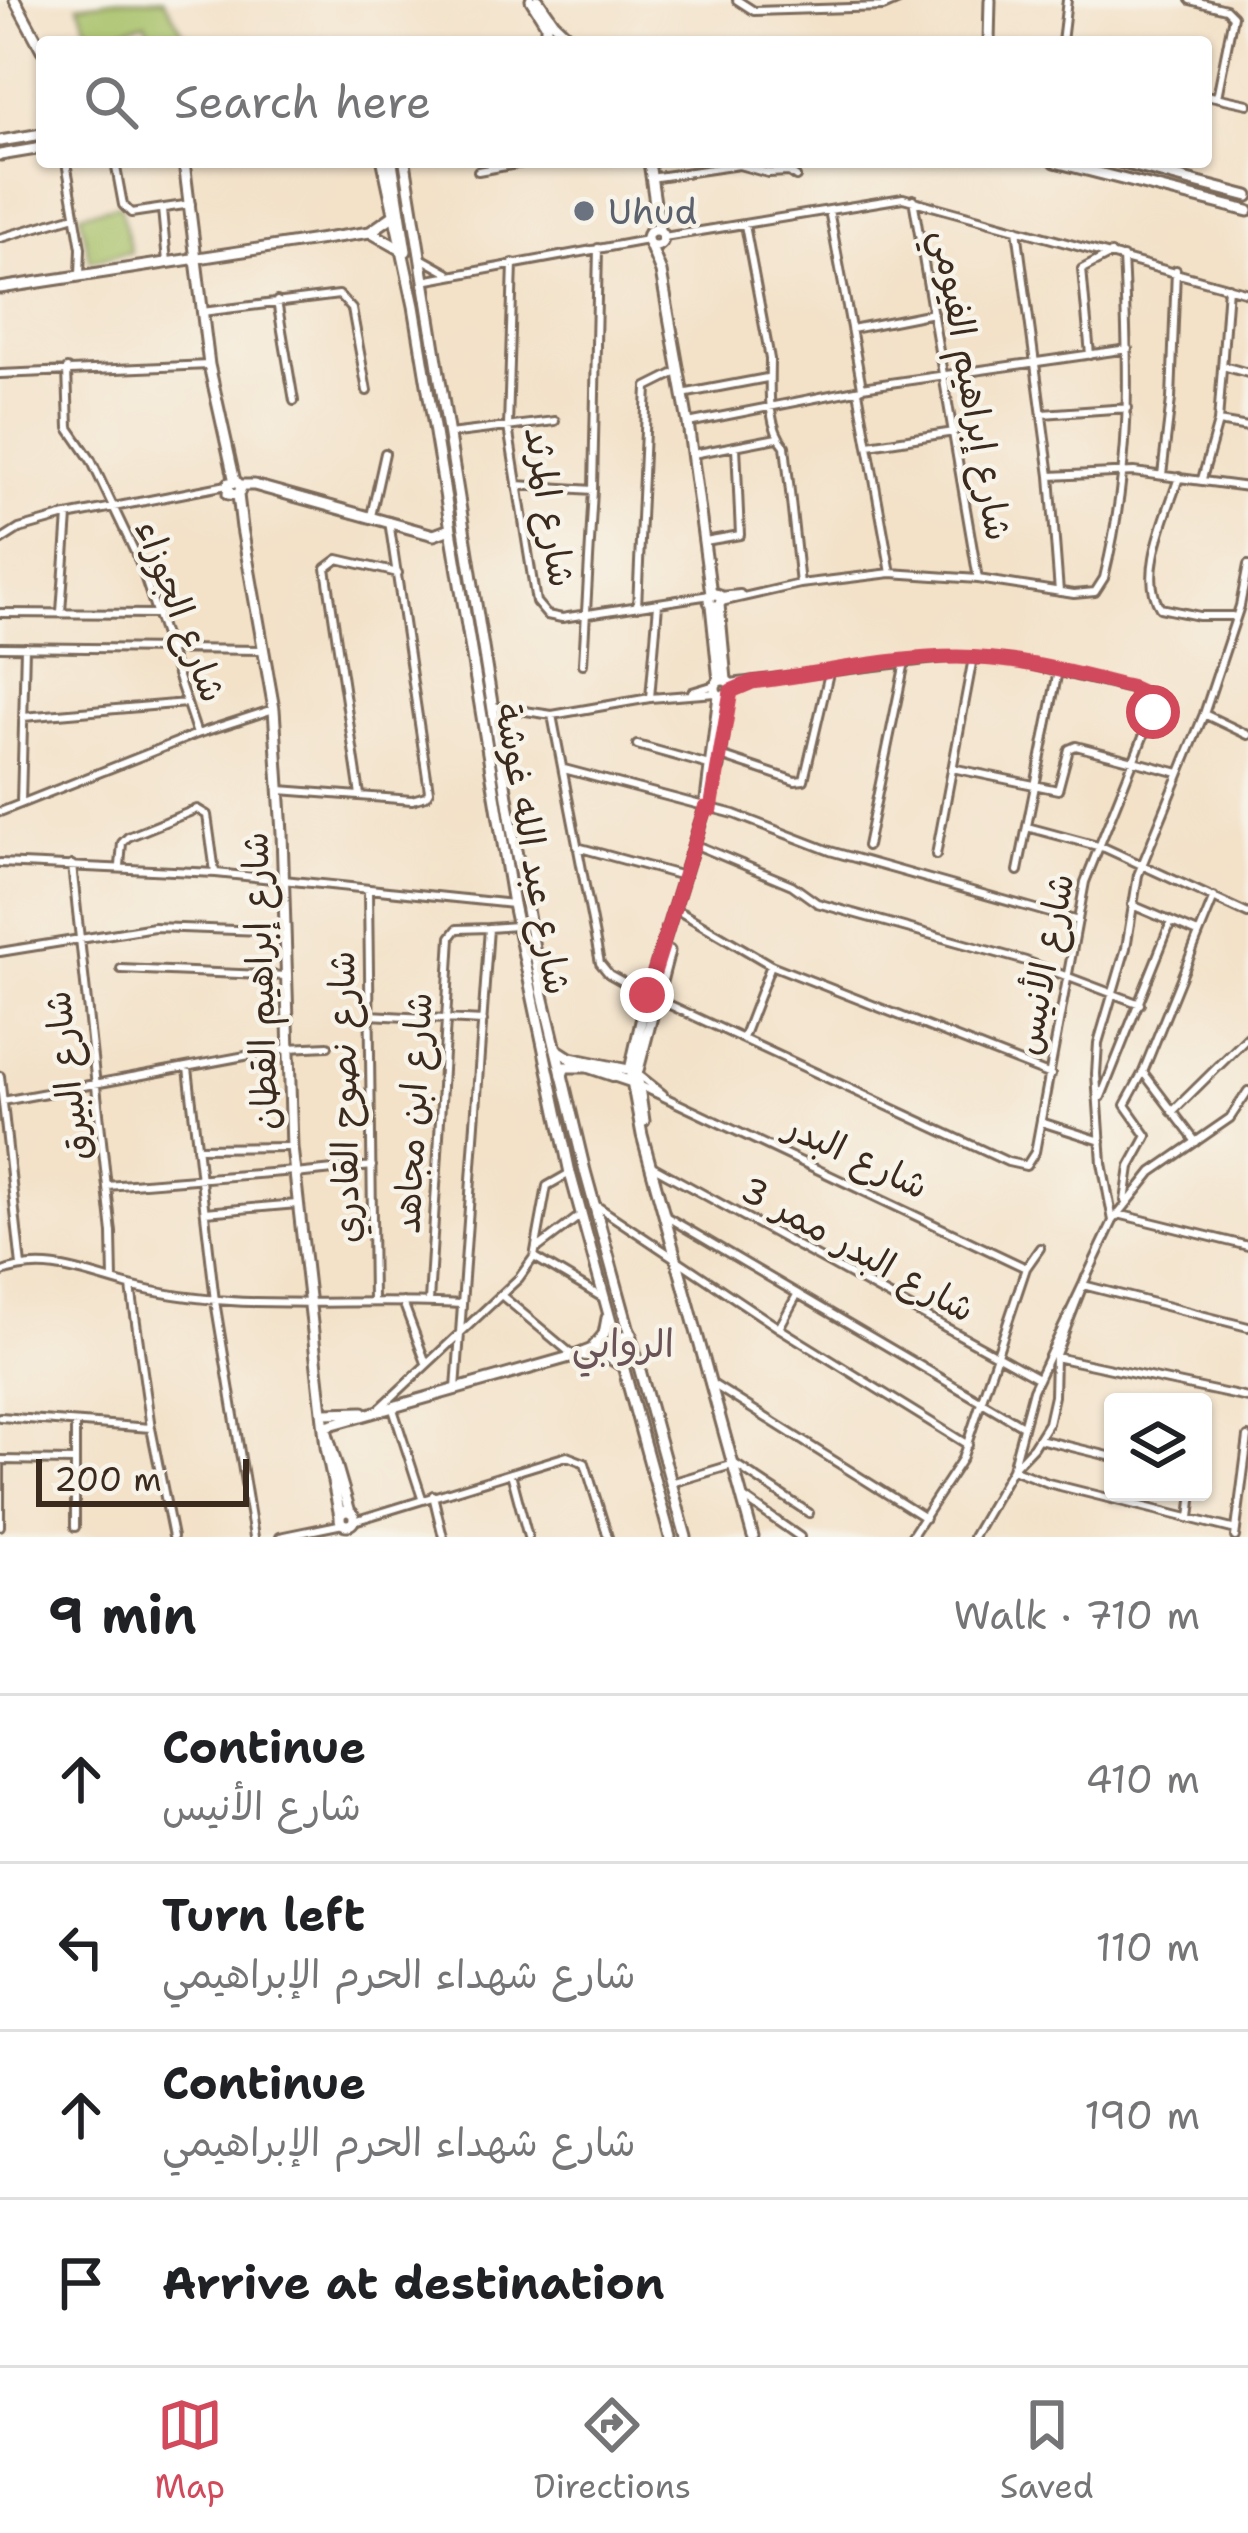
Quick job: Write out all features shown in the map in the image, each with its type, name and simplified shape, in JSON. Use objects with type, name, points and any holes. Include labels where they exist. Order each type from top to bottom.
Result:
[{"type":"street","points":[[11,0],[36,39]]},
{"type":"street","points":[[535,0],[546,36]]},
{"type":"street","points":[[535,0],[568,36]]},
{"type":"street","points":[[737,0],[754,11],[883,7],[899,0]]},
{"type":"street","points":[[989,36],[990,0]]},
{"type":"street","points":[[1063,36],[1067,0]]},
{"type":"street","points":[[1190,0],[1226,9],[1233,16],[1217,97]]},
{"type":"street","points":[[1212,96],[1248,104]]},
{"type":"street","points":[[0,141],[36,135]]},
{"type":"street","points":[[0,155],[36,149]]},
{"type":"street","points":[[67,168],[81,248],[80,275]]},
{"type":"street","points":[[116,168],[126,210],[136,214],[190,204]]},
{"type":"street","name":"شارع إبراهيم القطان","points":[[185,168],[209,365],[274,709],[292,1147],[324,1413],[351,1537]]},
{"type":"street","name":"شارع عبد الله غوشة","points":[[383,168],[414,306],[513,904],[581,1214],[670,1537]]},
{"type":"street","points":[[393,168],[414,306]]},
{"type":"street","name":"شارع عبد الله غوشة","points":[[406,168],[527,916],[594,1204],[686,1537]]},
{"type":"street","points":[[478,171],[494,168]]},
{"type":"street","points":[[649,168],[655,238],[715,599],[723,688],[708,809],[682,913],[651,996]]},
{"type":"street","points":[[650,178],[691,168]]},
{"type":"street","points":[[753,168],[796,177]]},
{"type":"street","points":[[1079,168],[1248,211]]},
{"type":"street","points":[[1141,168],[1248,196]]},
{"type":"street","points":[[423,281],[655,238],[913,199],[1248,293]]},
{"type":"street","name":"شارع إبراهيم الفيومي","points":[[913,199],[978,579]]},
{"type":"street","points":[[162,209],[167,262]]},
{"type":"street","points":[[829,210],[891,573]]},
{"type":"street","points":[[0,288],[370,232],[394,215]]},
{"type":"street","points":[[0,238],[75,216]]},
{"type":"street","points":[[745,224],[770,359],[767,378],[777,438],[785,446],[800,584]]},
{"type":"street","points":[[1016,230],[1050,476],[1059,592],[1090,594],[1102,584],[1125,472],[1128,349],[1123,257]]},
{"type":"street","points":[[370,232],[400,250]]},
{"type":"street","points":[[583,664],[593,490],[598,248]]},
{"type":"street","points":[[1090,355],[1082,269],[1111,254]]},
{"type":"street","points":[[420,257],[452,274]]},
{"type":"street","name":"شارع المرثد","points":[[513,263],[508,428],[536,602],[552,617],[891,573],[978,579],[1059,592]]},
{"type":"street","points":[[1162,475],[1170,413],[1176,271]]},
{"type":"street","points":[[1201,480],[1218,422],[1228,287]]},
{"type":"street","points":[[202,312],[331,294],[350,303],[368,391]]},
{"type":"street","points":[[277,301],[294,401]]},
{"type":"street","points":[[852,329],[933,313]]},
{"type":"street","points":[[688,423],[860,389],[1128,349]]},
{"type":"street","points":[[0,374],[209,365]]},
{"type":"street","points":[[1223,366],[1248,373]]},
{"type":"street","name":"شارع الجوزاء","points":[[67,369],[69,428],[91,460],[160,614],[197,734]]},
{"type":"street","points":[[637,607],[647,387],[679,372]]},
{"type":"street","points":[[682,394],[767,378]]},
{"type":"street","points":[[1040,414],[1128,408]]},
{"type":"street","points":[[449,434],[554,421]]},
{"type":"street","points":[[1218,422],[1248,427]]},
{"type":"street","points":[[869,445],[954,432]]},
{"type":"street","points":[[693,454],[777,438]]},
{"type":"street","points":[[705,541],[740,533],[736,446]]},
{"type":"street","points":[[370,516],[385,453]]},
{"type":"street","points":[[1050,476],[1125,472],[1248,488]]},
{"type":"street","points":[[1179,477],[1154,565],[1156,604],[1185,614],[1223,618],[1234,614]]},
{"type":"street","points":[[517,485],[593,490]]},
{"type":"street","points":[[0,541],[19,529],[68,515],[233,489],[268,491],[434,535],[450,529]]},
{"type":"street","points":[[61,612],[68,515]]},
{"type":"street","points":[[280,790],[421,799],[429,791],[388,521]]},
{"type":"street","points":[[360,796],[326,568],[338,559],[398,573]]},
{"type":"street","points":[[1115,1218],[1101,1141],[1098,1043],[1114,993],[1142,863],[1204,714],[1248,565]]},
{"type":"street","points":[[650,698],[658,604]]},
{"type":"street","points":[[0,613],[160,614]]},
{"type":"street","points":[[0,647],[266,650]]},
{"type":"street","points":[[21,803],[25,647]]},
{"type":"street","points":[[936,855],[974,658]]},
{"type":"street","name":"شارع الأنيس","points":[[492,706],[552,715],[752,682],[974,658],[1009,660],[1148,695],[1153,712],[1137,760],[1085,882],[1051,1075],[1030,1163],[1016,1165],[609,974],[600,963],[552,715]]},
{"type":"street","points":[[866,846],[905,662]]},
{"type":"street","points":[[1018,872],[1058,671]]},
{"type":"street","points":[[637,745],[804,780],[829,673]]},
{"type":"street","points":[[22,717],[188,703]]},
{"type":"street","points":[[0,812],[197,734],[274,709]]},
{"type":"street","points":[[1204,714],[1245,733],[1248,719]]},
{"type":"street","points":[[952,768],[1061,789],[1072,746],[1179,772]]},
{"type":"street","points":[[564,770],[1078,921]]},
{"type":"street","points":[[119,866],[122,843],[128,837],[197,809],[207,815],[216,874]]},
{"type":"street","points":[[1028,827],[1098,845],[1248,914]]},
{"type":"street","points":[[699,846],[651,996],[634,1077],[652,1166],[753,1537]]},
{"type":"street","points":[[699,846],[792,885],[817,903],[1067,975],[1140,1004]]},
{"type":"street","points":[[577,848],[687,877]]},
{"type":"street","points":[[0,863],[119,866],[513,904]]},
{"type":"street","name":"شارع البيرق","points":[[72,865],[113,1281]]},
{"type":"street","name":"شارع نصوح القادري","points":[[368,891],[374,1301]]},
{"type":"street","points":[[1125,1205],[1127,1176],[1147,1138],[1125,1105],[1214,897]]},
{"type":"street","points":[[1132,905],[1198,933]]},
{"type":"street","points":[[682,913],[771,965],[1051,1075]]},
{"type":"street","points":[[1100,1100],[1171,922]]},
{"type":"street","points":[[455,1389],[489,928],[518,926]]},
{"type":"street","points":[[0,952],[154,927],[286,932]]},
{"type":"street","name":"شارع ابن مجاهد","points":[[429,1302],[451,937],[457,929],[489,928]]},
{"type":"street","points":[[743,1038],[771,965]]},
{"type":"street","points":[[121,969],[287,976]]},
{"type":"street","points":[[369,1015],[483,1021]]},
{"type":"street","points":[[1172,1112],[1248,1037]]},
{"type":"street","points":[[3,1101],[288,1048],[328,1046]]},
{"type":"street","points":[[556,1049],[570,1058],[634,1077]]},
{"type":"street","points":[[562,1075],[565,1066],[575,1066],[634,1077]]},
{"type":"street","points":[[188,1068],[215,1301],[254,1537]]},
{"type":"street","points":[[1143,1072],[1196,1142]]},
{"type":"street","points":[[0,1076],[21,1266]]},
{"type":"street","name":"شارع البدر","points":[[634,1077],[1026,1268]]},
{"type":"street","points":[[1012,1469],[1038,1378],[1115,1218],[1152,1172],[1230,1118],[1248,1091]]},
{"type":"street","points":[[1041,1122],[1101,1141]]},
{"type":"street","points":[[197,1148],[292,1147]]},
{"type":"street","points":[[107,1186],[372,1166]]},
{"type":"street","name":"شارع البدر ممر 3","points":[[652,1166],[1038,1378]]},
{"type":"street","points":[[535,1253],[547,1186],[571,1173]]},
{"type":"street","points":[[205,1212],[298,1204]]},
{"type":"street","points":[[594,1204],[778,1328],[968,1444]]},
{"type":"street","points":[[324,1413],[373,1412],[581,1214]]},
{"type":"street","points":[[665,1216],[1021,1425]]},
{"type":"street","points":[[1115,1218],[1248,1246]]},
{"type":"street","points":[[911,1537],[950,1481],[968,1444],[1026,1268],[1040,1248]]},
{"type":"street","points":[[535,1253],[603,1298]]},
{"type":"street","points":[[0,1273],[46,1264],[215,1301],[460,1304]]},
{"type":"street","points":[[1084,1282],[1248,1327]]},
{"type":"street","points":[[131,1286],[151,1428],[173,1537]]},
{"type":"street","points":[[778,1328],[798,1294]]},
{"type":"street","points":[[501,1295],[575,1356],[608,1358],[622,1366]]},
{"type":"street","points":[[403,1302],[427,1364]]},
{"type":"street","points":[[594,1346],[604,1334],[608,1313]]},
{"type":"street","points":[[973,1537],[1012,1469],[1039,1439],[1053,1405],[1061,1332]]},
{"type":"street","points":[[327,1430],[392,1406],[575,1356],[631,1334]]},
{"type":"street","points":[[1055,1357],[1248,1398]]},
{"type":"street","points":[[711,1383],[925,1518]]},
{"type":"street","points":[[392,1406],[422,1498]]},
{"type":"street","points":[[0,1417],[151,1428]]},
{"type":"street","points":[[75,1424],[75,1527]]},
{"type":"street","points":[[1012,1469],[1048,1484],[1236,1533],[1248,1437]]},
{"type":"street","points":[[1039,1439],[1104,1455]]},
{"type":"street","points":[[280,1537],[567,1456],[581,1460],[608,1537]]},
{"type":"street","points":[[0,1526],[0,1463],[75,1461]]},
{"type":"street","points":[[671,1483],[735,1464]]},
{"type":"street","points":[[735,1464],[809,1513]]},
{"type":"street","points":[[511,1473],[528,1537]]},
{"type":"street","points":[[433,1496],[443,1537]]},
{"type":"street","points":[[743,1498],[800,1537]]},
{"type":"street","points":[[1190,1519],[1192,1501]]},
{"type":"street","points":[[1238,1520],[1248,1521]]},
{"type":"green space","points":[[164,0],[185,36],[150,36],[145,23],[91,36],[78,5]]},
{"type":"green space","points":[[120,205],[131,252],[90,261],[80,214]]},
{"type":"place","name":"Uhud","points":[[584,211]]},
{"type":"district","name":"الروابي","points":[[623,1343]]},
{"type":"route","points":[[647,995],[705,808],[711,809],[731,691],[752,682],[974,658],[1009,660],[1133,688],[1152,699],[1153,712]]}]
